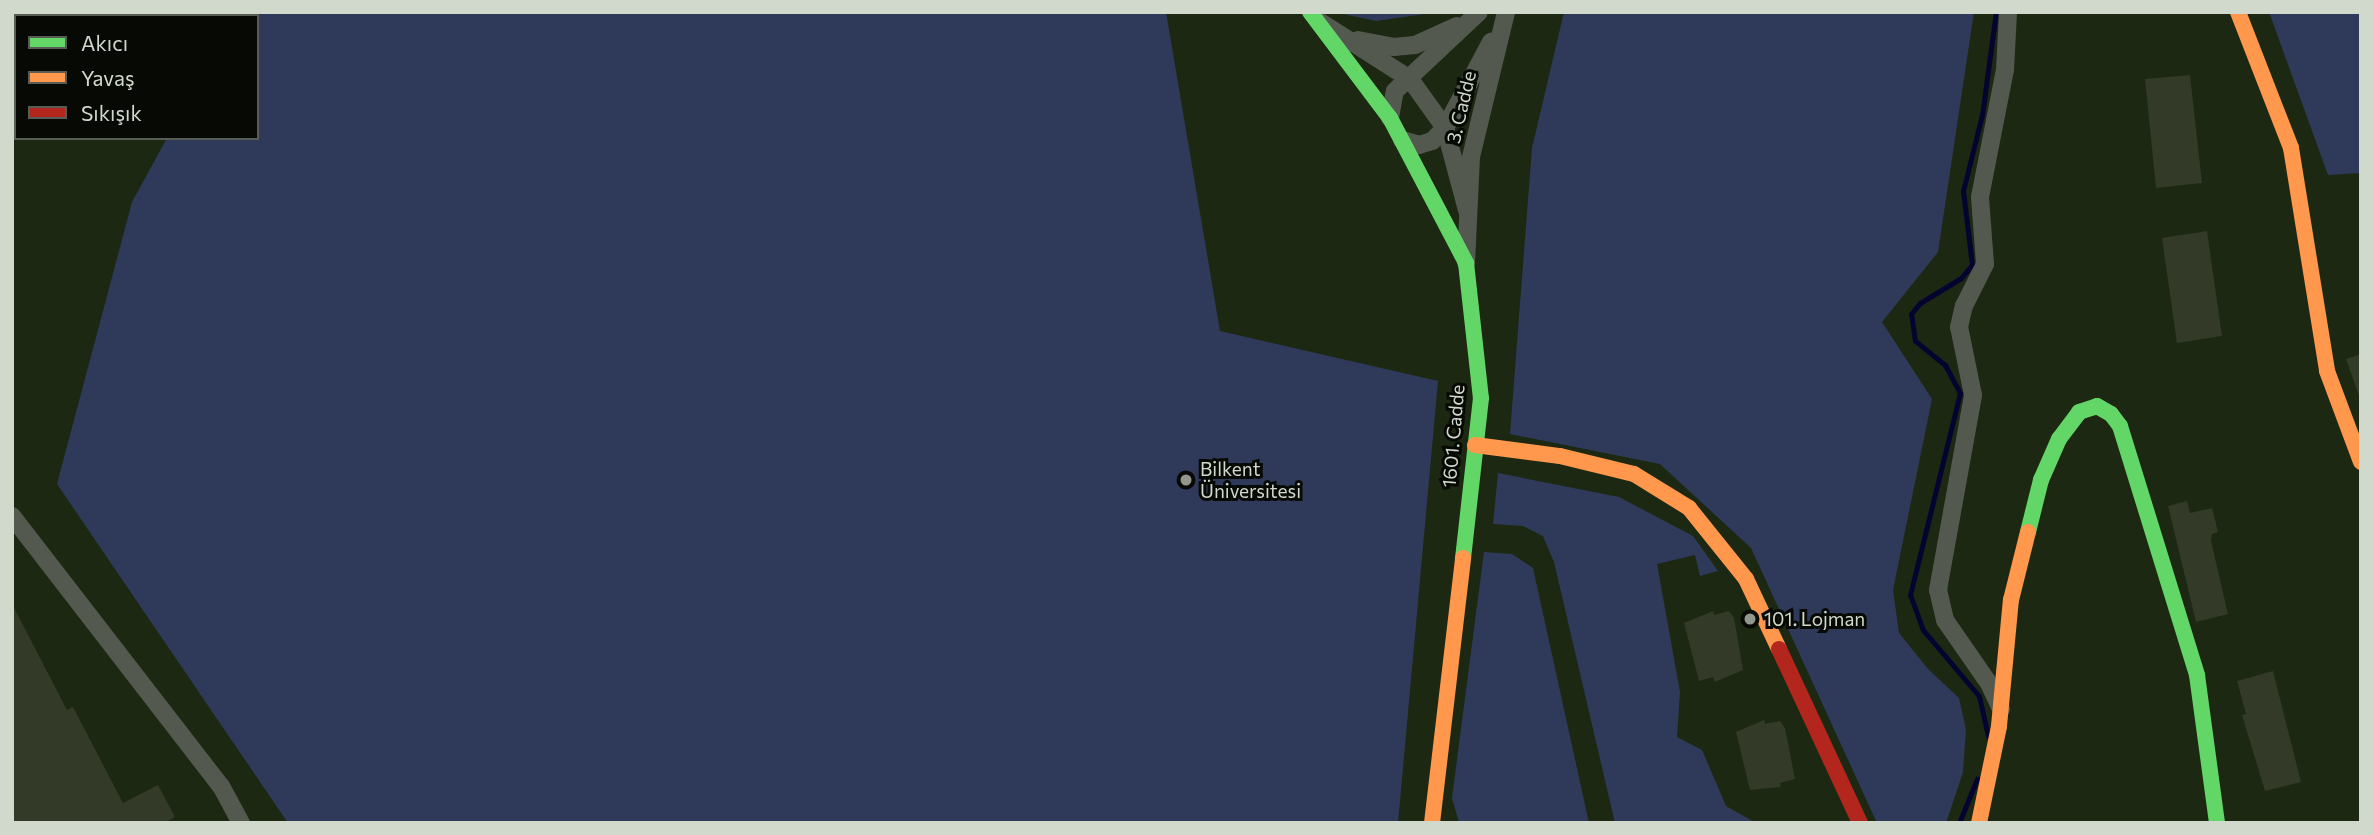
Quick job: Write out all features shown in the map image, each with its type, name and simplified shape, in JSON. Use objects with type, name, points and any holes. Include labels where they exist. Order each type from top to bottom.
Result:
[{"type":"street","points":[[1344,37],[1393,47],[1415,45],[1438,39],[1478,12]]},
{"type":"street","name":"3. Cadde","points":[[1390,118],[1395,91],[1478,12]]},
{"type":"street","points":[[2001,709],[1990,685],[1944,620],[1938,590],[1973,395],[1959,327],[1964,306],[1985,264],[1980,197],[2005,70],[2008,12]]},
{"type":"street","points":[[2238,12],[2291,148],[2327,371],[2361,461]]},
{"type":"street","name":"3. Cadde","points":[[1402,140],[1419,145],[1432,141],[1445,128],[1506,13]]},
{"type":"street","name":"3. Cadde","points":[[1466,263],[1471,158],[1506,13]]},
{"type":"street","name":"3. Cadde","points":[[1313,16],[1410,79],[1445,128],[1467,210]]},
{"type":"street","name":"1601. Cadde","points":[[1313,16],[1390,118],[1466,263],[1481,398],[1432,823]]},
{"type":"street","points":[[1979,823],[2001,709],[2011,600],[2041,480],[2059,439],[2079,412],[2097,405],[2120,426],[2187,638],[2197,675],[2217,823]]},
{"type":"street","points":[[1475,445],[1560,456],[1634,474],[1689,508],[1746,579],[1860,823]]},
{"type":"street","points":[[12,516],[213,775],[241,823]]},
{"type":"shaded area","name":"Bilkent Üniversitesi","points":[[12,12],[2361,12],[2361,823],[12,823]]},
{"type":"shaded area","points":[[1166,12],[1220,331],[1438,381],[1398,823],[288,823],[57,484],[132,202],[166,140],[259,140],[259,14],[235,14]]},
{"type":"shaded area","points":[[1334,12],[1439,12],[1376,21]]},
{"type":"shaded area","points":[[1564,12],[1974,12],[1938,252],[1882,322],[1932,399],[1893,590],[1899,633],[1928,669],[1959,698],[1966,730],[1963,772],[1946,823],[1877,823],[1751,548],[1660,464],[1510,434],[1532,148]]},
{"type":"shaded area","points":[[2269,12],[2361,12],[2361,173],[2328,175]]},
{"type":"shaded area","points":[[1498,473],[1619,497],[1693,536],[1718,571],[1700,576],[1695,555],[1657,564],[1680,692],[1677,737],[1702,750],[1726,806],[1756,823],[1615,823],[1554,562],[1543,536],[1523,526],[1493,524]]},
{"type":"shaded area","points":[[1484,552],[1512,554],[1533,568],[1589,823],[1459,823],[1452,798]]},
{"type":"building","points":[[2190,75],[2202,183],[2156,188],[2145,79]]},
{"type":"building","points":[[2207,231],[2222,336],[2177,343],[2162,238]]},
{"type":"building","points":[[2361,354],[2361,396],[2359,396],[2346,359]]},
{"type":"building","points":[[2187,501],[2190,513],[2212,508],[2218,532],[2212,534],[2211,541],[2228,614],[2196,622],[2168,506]]},
{"type":"building","points":[[12,604],[67,710],[73,707],[123,803],[158,785],[175,817],[164,823],[12,823]]},
{"type":"building","points":[[1713,611],[1714,615],[1729,611],[1734,618],[1743,670],[1715,682],[1713,677],[1699,681],[1684,623]]},
{"type":"building","points":[[2273,671],[2301,782],[2265,791],[2242,715],[2246,714],[2237,681]]},
{"type":"building","points":[[1764,720],[1765,724],[1780,721],[1785,728],[1795,779],[1780,783],[1781,787],[1750,790],[1736,732]]},
{"type":"waterway","points":[[1988,736],[1979,696],[1923,630],[1910,595],[1960,393],[1945,365],[1915,341],[1911,314],[1920,303],[1961,278],[1972,265],[1963,191],[1982,115],[1996,12]]},
{"type":"waterway","points":[[1959,823],[1977,779]]},
{"type":"traffic: fast","points":[[1310,12],[1390,118],[1466,263],[1481,398],[1463,558]]},
{"type":"traffic: fast","points":[[2028,532],[2041,480],[2059,439],[2079,412],[2097,406],[2111,414],[2120,426],[2197,675],[2217,823]]},
{"type":"traffic: slow","points":[[2238,12],[2291,148],[2327,371],[2361,462]]},
{"type":"traffic: slow","points":[[1475,445],[1560,456],[1634,474],[1689,508],[1746,579],[1779,649]]},
{"type":"traffic: slow","points":[[1979,823],[1999,726],[2011,600],[2028,532]]},
{"type":"traffic: slow","points":[[1432,823],[1463,558]]},
{"type":"traffic: jam","points":[[1779,649],[1860,823]]},
{"type":"place","name":"Bilkent Üniversitesi","points":[[1186,480]]},
{"type":"place","name":"101. Lojman","points":[[1750,619]]}]
